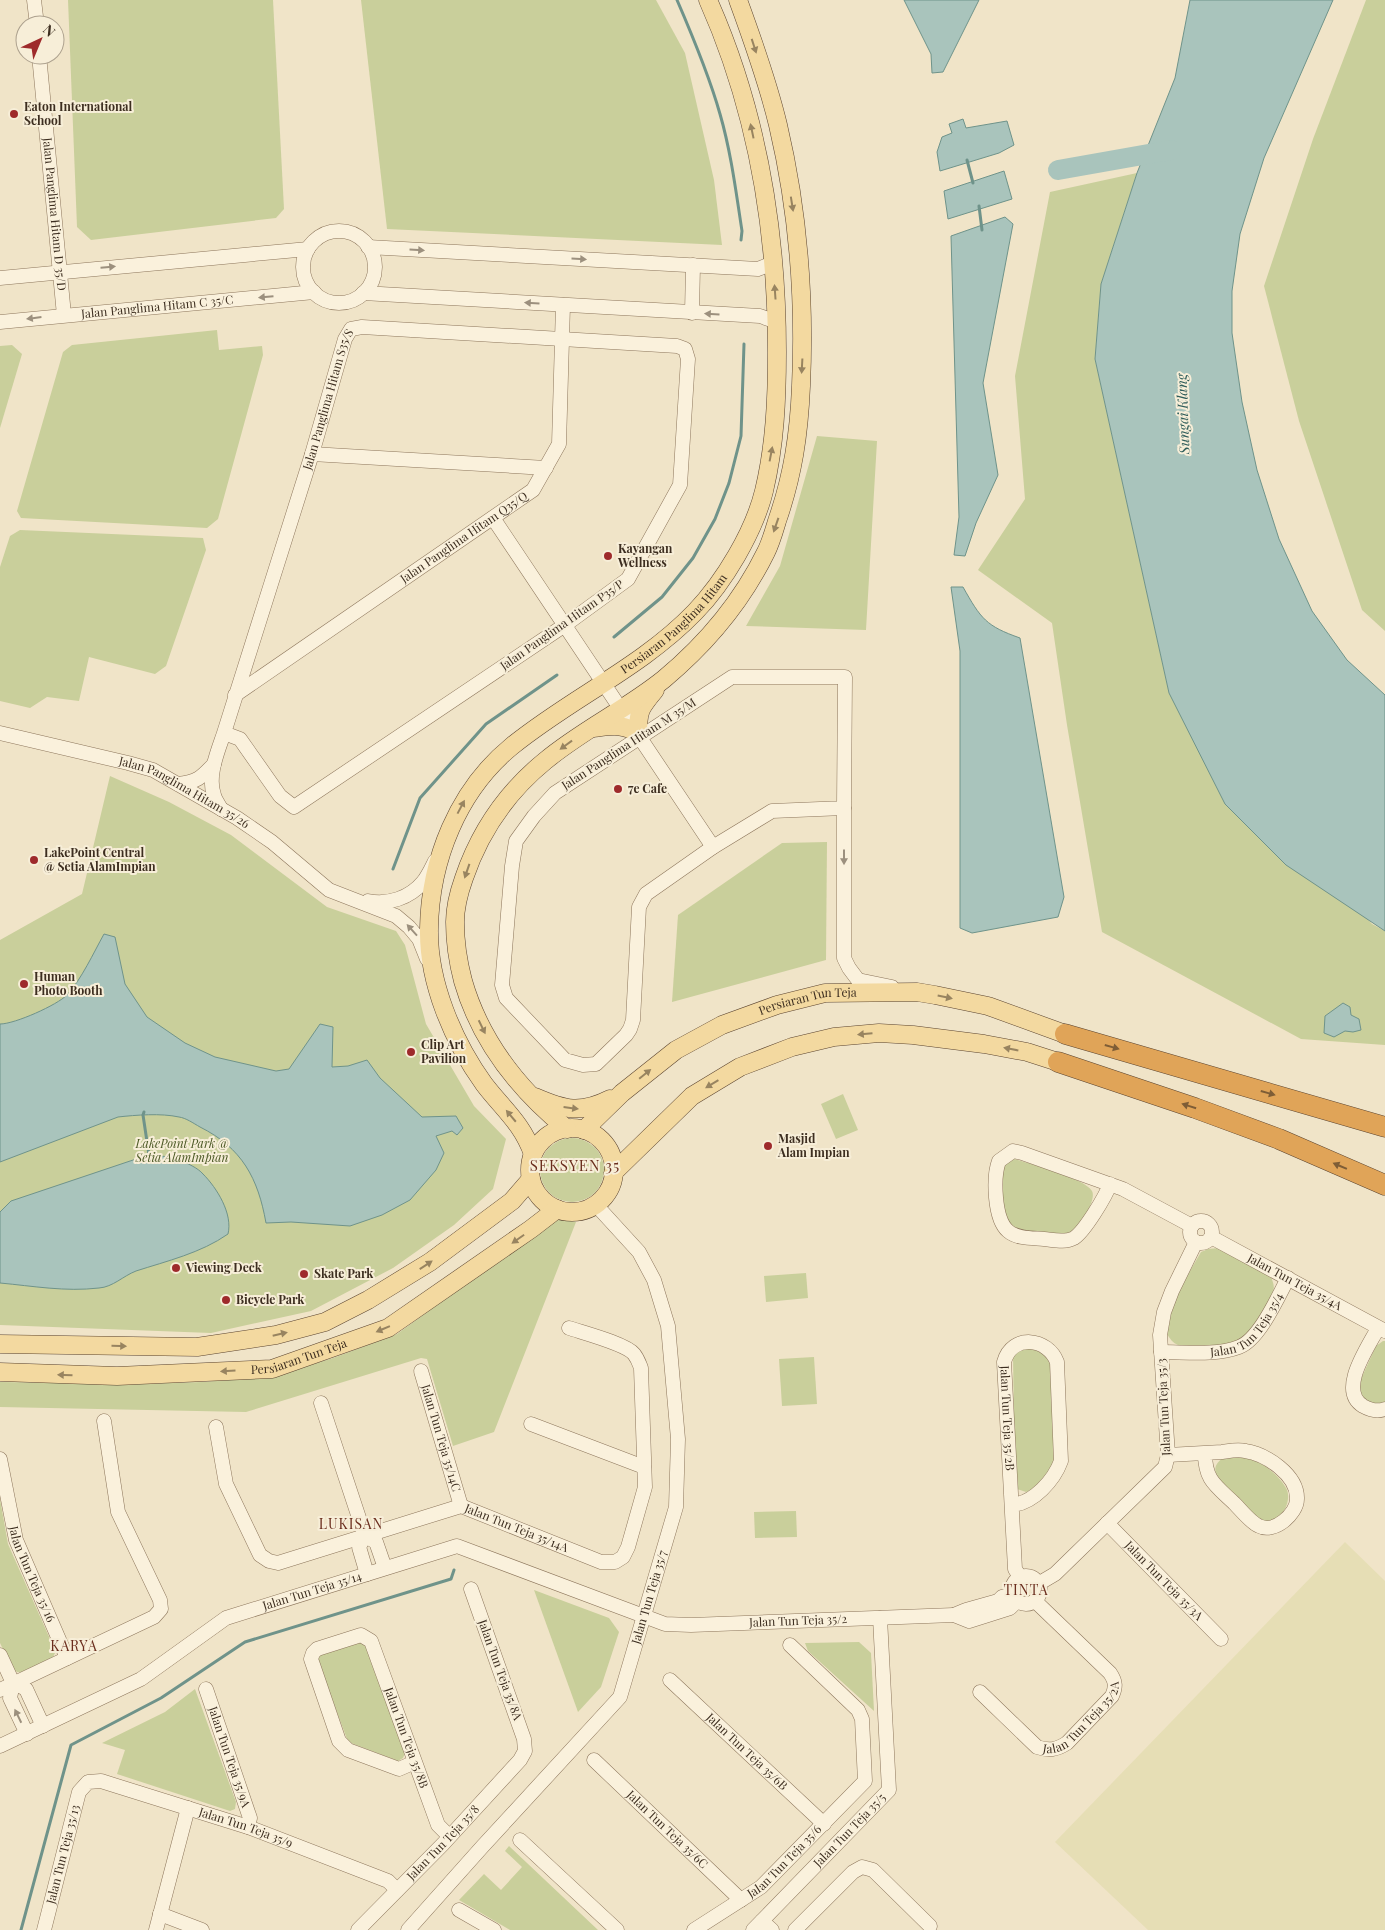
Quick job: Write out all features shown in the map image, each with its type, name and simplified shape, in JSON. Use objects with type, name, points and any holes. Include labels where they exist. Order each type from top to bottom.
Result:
[{"type":"highway","points":[[1065,1034],[1385,1127]]},
{"type":"highway","points":[[1058,1062],[1195,1108],[1279,1140],[1385,1185]]},
{"type":"main road","name":"Persiaran Panglima Hitam","points":[[533,1154],[527,1136],[483,1083],[468,1059],[442,1006],[433,974],[429,929],[433,889],[440,852],[452,823],[468,794],[493,764],[510,748],[538,727],[633,664],[696,611],[724,575],[748,533],[763,494],[773,448],[777,410],[777,322],[773,263],[763,185],[752,130],[731,55],[708,0]]},
{"type":"main road","points":[[575,1130],[550,1134],[540,1143],[533,1154],[530,1166],[531,1180],[536,1192],[545,1202],[557,1209],[577,1212],[596,1205],[609,1190],[614,1173],[612,1159],[607,1147],[598,1138],[575,1130],[526,1092],[492,1046],[469,1000],[458,960],[455,920],[458,901],[474,850],[498,809],[517,787],[545,761],[590,728],[661,681],[714,632],[740,595],[767,550],[783,503],[794,464],[800,410],[802,289],[795,220],[778,125],[754,43],[738,0]]},
{"type":"main road","points":[[639,736],[638,717],[641,707],[661,681]]},
{"type":"main road","points":[[590,728],[624,726],[639,736]]},
{"type":"main road","name":"Persiaran Tun Teja","points":[[575,1130],[676,1050],[722,1025],[776,1005],[825,993],[916,992],[988,1006],[1065,1034]]},
{"type":"main road","points":[[614,1173],[692,1096],[740,1068],[792,1047],[834,1037],[879,1033],[914,1035],[1018,1050],[1058,1062]]},
{"type":"main road","points":[[526,1092],[553,1105],[577,1110],[595,1106],[622,1093]]},
{"type":"main road","name":"Persiaran Tun Teja","points":[[0,1344],[197,1347],[276,1335],[325,1322],[368,1300],[430,1262],[512,1201],[531,1180]]},
{"type":"main road","name":"Persiaran Tun Teja","points":[[0,1372],[117,1376],[272,1369],[388,1328],[557,1209]]},
{"type":"street","points":[[34,0],[36,15]]},
{"type":"street","name":"Jalan Panglima Hitam D 35/D","points":[[41,65],[64,315]]},
{"type":"street","points":[[341,231],[354,234],[368,247],[373,255],[374,269],[371,282],[363,293],[351,300],[337,302],[324,299],[308,285],[304,272],[304,258],[308,249],[321,236],[341,231]]},
{"type":"street","points":[[368,247],[758,269],[773,263]]},
{"type":"street","points":[[0,278],[308,249]]},
{"type":"street","points":[[692,312],[693,266]]},
{"type":"street","name":"Jalan Panglima Hitam C 35/C","points":[[0,322],[314,292]]},
{"type":"street","points":[[363,293],[760,316],[777,322]]},
{"type":"street","name":"Jalan Panglima Hitam Q35/Q","points":[[236,695],[534,490],[559,444],[563,305]]},
{"type":"street","name":"Jalan Panglima Hitam S35/S","points":[[221,809],[213,794],[214,764],[312,454],[345,339],[352,329],[362,327],[677,346],[685,350]]},
{"type":"street","name":"Jalan Panglima Hitam P35/P","points":[[224,733],[240,739],[280,796],[294,807],[565,625],[628,579],[680,485],[688,359],[685,350]]},
{"type":"street","points":[[312,454],[546,468]]},
{"type":"street","points":[[493,518],[713,847],[772,811],[844,808],[844,958],[858,980],[916,992]]},
{"type":"street","name":"Jalan Panglima Hitam M 35/M","points":[[713,847],[646,894],[640,903],[633,1020],[630,1029],[596,1064],[583,1064],[565,1060],[506,998],[502,985],[512,866],[516,841],[534,816],[555,793],[639,736],[732,677],[845,677],[844,808]]},
{"type":"street","name":"Jalan Panglima Hitam 35/26","points":[[0,733],[153,770],[221,809],[272,842],[330,890],[396,916],[419,939],[433,974]]},
{"type":"street","name":"Jalan Panglima Hitam S35/S","points":[[178,784],[194,783],[214,764]]},
{"type":"street","name":"Jalan Panglima Hitam 35/26","points":[[347,898],[373,902],[390,901],[405,896],[423,882],[440,852]]},
{"type":"street","points":[[1110,1184],[1107,1193],[1083,1230],[1065,1242],[1018,1236],[1008,1231],[1002,1222],[996,1198],[995,1177],[999,1161],[1013,1151],[1110,1184],[1123,1189],[1192,1226]]},
{"type":"street","name":"Jalan Tun Teja 35/7","points":[[408,1930],[620,1697],[676,1507],[678,1439],[668,1326],[654,1280],[639,1252],[596,1205]]},
{"type":"street","points":[[1199,1221],[1208,1223],[1212,1231],[1212,1237],[1203,1244],[1196,1242],[1190,1234],[1192,1226],[1199,1221]]},
{"type":"street","name":"Jalan Tun Teja 35/4A","points":[[1212,1237],[1382,1329],[1353,1377],[1352,1391],[1360,1404],[1372,1411],[1385,1409]]},
{"type":"street","name":"Jalan Tun Teja 35/3","points":[[1038,1584],[1055,1574],[1165,1467],[1168,1455],[1160,1335],[1164,1312],[1172,1290],[1196,1242]]},
{"type":"street","name":"Jalan Tun Teja 35/4","points":[[1161,1352],[1198,1353],[1240,1347],[1254,1335],[1264,1322],[1288,1278]]},
{"type":"street","name":"Jalan Tun Teja 35/14A","points":[[216,1427],[226,1484],[260,1554],[269,1561],[278,1564],[461,1506],[600,1562],[615,1562],[623,1557],[631,1538],[645,1487],[640,1368],[633,1352],[624,1347],[569,1328]]},
{"type":"street","name":"Jalan Tun Teja 35/2B","points":[[1012,1505],[1019,1504],[1030,1498],[1048,1484],[1057,1472],[1061,1461],[1057,1362],[1054,1355],[1046,1347],[1036,1343],[1024,1342],[1014,1345],[1007,1352],[1004,1362],[1015,1568],[1020,1577]]},
{"type":"street","name":"Jalan Tun Teja 35/14C","points":[[421,1371],[461,1506]]},
{"type":"street","points":[[321,1403],[365,1536],[376,1542],[385,1568]]},
{"type":"street","points":[[0,1690],[154,1617],[161,1609],[160,1600],[118,1512],[104,1421]]},
{"type":"street","points":[[531,1424],[644,1467]]},
{"type":"street","points":[[1168,1455],[1205,1452],[1244,1450],[1260,1455],[1274,1463],[1287,1475],[1294,1485],[1298,1500],[1292,1514],[1271,1528],[1259,1527],[1210,1480],[1205,1463],[1205,1452]]},
{"type":"street","name":"Jalan Tun Teja 35/16","points":[[0,1459],[16,1540],[67,1658]]},
{"type":"street","name":"Jalan Tun Teja 35/3A","points":[[1107,1523],[1221,1639]]},
{"type":"street","points":[[365,1536],[359,1546],[366,1574]]},
{"type":"street","name":"Jalan Tun Teja 35/14","points":[[0,1746],[141,1679],[226,1618],[457,1546],[644,1616]]},
{"type":"street","points":[[1020,1577],[1032,1577],[1038,1584],[1039,1594],[1034,1601],[1026,1604],[1010,1597],[1013,1583],[1020,1577]]},
{"type":"street","name":"Jalan Tun Teja 35/8A","points":[[471,1590],[524,1738],[525,1751]]},
{"type":"street","name":"Jalan Tun Teja 35/2","points":[[644,1616],[665,1624],[692,1625],[954,1616],[969,1621],[1010,1608],[1010,1597],[954,1616]]},
{"type":"street","name":"Jalan Tun Teja 35/2A","points":[[980,1692],[1037,1748],[1048,1751],[1058,1749],[1067,1743],[1112,1696],[1115,1689],[1115,1680],[1110,1673],[1034,1601]]},
{"type":"street","name":"Jalan Tun Teja 35/5","points":[[763,1927],[889,1790],[890,1780],[880,1618]]},
{"type":"street","name":"Jalan Tun Teja 35/8B","points":[[415,1762],[399,1769],[348,1750],[340,1741],[311,1660],[313,1653],[317,1649],[361,1635],[366,1636],[370,1641],[415,1762],[438,1825],[449,1836]]},
{"type":"street","name":"Jalan Tun Teja 35/6","points":[[694,1930],[761,1887],[865,1781],[862,1719],[858,1710],[790,1645]]},
{"type":"street","points":[[0,1655],[13,1683],[10,1698],[27,1734]]},
{"type":"street","name":"Jalan Tun Teja 35/6B","points":[[670,1680],[824,1824]]},
{"type":"street","points":[[13,1683],[26,1689],[43,1726]]},
{"type":"street","name":"Jalan Tun Teja 35/9A","points":[[206,1689],[250,1818],[248,1827]]},
{"type":"street","name":"Jalan Tun Teja 35/8","points":[[358,1930],[520,1760],[525,1751]]},
{"type":"street","name":"Jalan Tun Teja 35/6C","points":[[594,1760],[741,1900]]},
{"type":"street","name":"Jalan Tun Teja 35/9","points":[[88,1782],[101,1782],[248,1827],[388,1881],[398,1890]]},
{"type":"street","name":"Jalan Tun Teja 35/13","points":[[44,1930],[79,1792],[88,1782]]},
{"type":"street","points":[[156,1930],[188,1808]]},
{"type":"street","points":[[520,1840],[617,1930]]},
{"type":"street","points":[[795,1930],[853,1872],[862,1867],[873,1870],[930,1926]]},
{"type":"street","points":[[459,1910],[494,1930]]},
{"type":"street","points":[[160,1914],[202,1930]]},
{"type":"shaded area","points":[[1345,1542],[1385,1581],[1385,1930],[1148,1930],[1055,1842]]},
{"type":"green space","points":[[68,0],[273,0],[284,209],[276,218],[91,240],[77,227]]},
{"type":"green space","points":[[361,0],[656,0],[685,53],[714,180],[722,245],[387,229]]},
{"type":"green space","points":[[1366,0],[1385,0],[1385,631],[1362,610],[1299,421],[1264,286],[1313,139]]},
{"type":"green space","points":[[1137,173],[1101,284],[1095,359],[1169,693],[1372,924],[1385,931],[1385,1045],[1301,1039],[1102,932],[1052,623],[978,570],[1025,499],[1015,376],[1050,192]]},
{"type":"green space","points":[[217,330],[219,350],[262,346],[263,355],[218,519],[207,528],[21,518],[17,511],[63,352],[72,345]]},
{"type":"green space","points":[[12,345],[22,354],[0,428],[0,346]]},
{"type":"green space","points":[[817,436],[877,441],[866,630],[746,626],[780,566]]},
{"type":"green space","points":[[20,530],[203,538],[206,550],[166,666],[155,674],[89,657],[79,701],[47,697],[30,708],[0,701],[0,567],[10,536]]},
{"type":"green space","name":"LakePoint Park @ Setia AlamImpian","points":[[110,776],[169,802],[231,835],[327,907],[396,931],[405,945],[426,1024],[474,1106],[506,1139],[493,1189],[454,1225],[393,1268],[311,1311],[211,1333],[0,1325],[0,940],[82,894]]},
{"type":"green space","points":[[827,842],[826,960],[672,1002],[678,915],[782,843]]},
{"type":"green space","points":[[843,1094],[858,1130],[836,1139],[821,1104]]},
{"type":"green space","points":[[572,1138],[584,1140],[595,1147],[602,1158],[604,1170],[602,1182],[595,1193],[584,1200],[572,1202],[560,1200],[549,1193],[542,1182],[540,1170],[542,1158],[549,1147],[560,1140]]},
{"type":"green space","points":[[1014,1159],[1068,1176],[1087,1186],[1092,1191],[1090,1207],[1074,1230],[1066,1234],[1052,1234],[1017,1229],[1009,1223],[1003,1208],[1002,1169],[1006,1162]]},
{"type":"green space","points":[[557,1218],[576,1222],[494,1432],[453,1446],[427,1359],[421,1358],[246,1412],[0,1407],[0,1382],[135,1384],[202,1382],[270,1377],[333,1358],[397,1334]]},
{"type":"green space","points":[[1219,1248],[1271,1277],[1274,1288],[1271,1298],[1255,1325],[1240,1340],[1210,1347],[1178,1345],[1167,1334],[1176,1295],[1201,1252]]},
{"type":"green space","points":[[806,1273],[808,1298],[766,1302],[764,1276]]},
{"type":"green space","points":[[1385,1341],[1385,1402],[1378,1405],[1368,1403],[1360,1393],[1360,1381],[1376,1346]]},
{"type":"green space","points":[[1030,1348],[1041,1351],[1051,1361],[1055,1461],[1043,1480],[1035,1488],[1026,1492],[1017,1489],[1015,1483],[1013,1357],[1016,1352]]},
{"type":"green space","points":[[814,1357],[817,1404],[782,1406],[779,1359]]},
{"type":"green space","points":[[1225,1456],[1245,1456],[1251,1458],[1269,1469],[1280,1479],[1287,1490],[1288,1498],[1284,1511],[1278,1518],[1268,1522],[1259,1519],[1217,1478],[1216,1465]]},
{"type":"green space","points":[[0,1499],[8,1544],[55,1653],[52,1659],[24,1673],[17,1672],[12,1668],[0,1643]]},
{"type":"green space","points":[[796,1511],[797,1537],[755,1538],[754,1512]]},
{"type":"green space","points":[[534,1590],[609,1618],[619,1632],[601,1687],[578,1712]]},
{"type":"green space","points":[[360,1640],[368,1646],[405,1753],[403,1758],[398,1761],[351,1743],[347,1739],[318,1662],[322,1651]]},
{"type":"green space","points":[[859,1642],[871,1653],[874,1711],[808,1651],[805,1643]]},
{"type":"green space","points":[[195,1689],[236,1802],[235,1809],[230,1811],[117,1774],[125,1750],[102,1743],[165,1712]]},
{"type":"green space","points":[[509,1846],[598,1930],[510,1930],[459,1900],[484,1874],[501,1890],[522,1867],[505,1851]]},
{"type":"water","points":[[904,0],[979,0],[943,72],[932,73],[931,54]]},
{"type":"water","name":"Sungai Klang","points":[[1190,0],[1333,0],[1264,158],[1240,234],[1232,291],[1232,333],[1242,402],[1257,470],[1279,539],[1312,611],[1347,660],[1385,695],[1385,931],[1286,865],[1225,804],[1169,693],[1095,359],[1101,284],[1137,173],[1175,78]]},
{"type":"water","points":[[963,119],[966,128],[1007,121],[1014,145],[999,153],[940,171],[937,152],[942,137],[952,133],[949,124]]},
{"type":"water","points":[[1004,171],[1012,199],[948,219],[944,191]]},
{"type":"water","points":[[1005,217],[1013,224],[983,383],[998,475],[976,523],[965,556],[954,555],[959,517],[951,236]]},
{"type":"water","points":[[951,587],[963,587],[985,620],[999,629],[1020,638],[1064,897],[1058,917],[972,933],[960,928],[960,651]]},
{"type":"water","points":[[104,934],[115,937],[125,984],[147,1017],[185,1043],[215,1057],[276,1071],[289,1069],[320,1024],[333,1027],[332,1067],[348,1066],[367,1060],[380,1078],[422,1117],[456,1116],[463,1128],[457,1135],[452,1131],[436,1136],[444,1153],[436,1170],[410,1200],[382,1215],[350,1226],[291,1222],[266,1223],[263,1207],[253,1178],[237,1155],[215,1135],[179,1117],[140,1115],[118,1117],[0,1162],[0,1024],[15,1021],[35,1013],[67,995],[82,974]]},
{"type":"water","points":[[1343,1003],[1350,1007],[1351,1015],[1359,1019],[1361,1030],[1345,1031],[1334,1037],[1324,1033],[1325,1016]]},
{"type":"water","points":[[149,1152],[182,1161],[203,1174],[214,1186],[223,1202],[228,1218],[228,1234],[207,1246],[172,1260],[136,1271],[104,1287],[61,1289],[0,1283],[0,1212],[11,1201],[142,1157]]},
{"type":"waterway","points":[[677,0],[706,71],[724,128],[738,202],[742,231],[741,240]]},
{"type":"waterway","points":[[1058,170],[1171,150]]},
{"type":"waterway","points":[[967,160],[973,183]]},
{"type":"waterway","points":[[979,206],[982,230]]},
{"type":"waterway","points":[[614,637],[662,597],[693,558],[715,519],[729,483],[741,436],[744,344]]},
{"type":"waterway","points":[[393,869],[420,798],[486,724],[557,675]]},
{"type":"waterway","points":[[144,1112],[149,1155]]},
{"type":"waterway","points":[[21,1930],[71,1745],[161,1698],[245,1642],[451,1579],[454,1570]]},
{"type":"place","name":"Eaton International School","points":[[14,114]]},
{"type":"place","name":"Kayangan Wellness","points":[[608,556]]},
{"type":"place","name":"7e Cafe","points":[[618,789]]},
{"type":"place","name":"LakePoint Central @ Setia AlamImpian","points":[[34,860]]},
{"type":"place","name":"Human Photo Booth","points":[[24,984]]},
{"type":"place","name":"Clip Art Pavilion","points":[[411,1052]]},
{"type":"place","name":"Masjid Alam Impian","points":[[768,1146]]},
{"type":"place","name":"Viewing Deck","points":[[176,1268]]},
{"type":"place","name":"Skate Park","points":[[304,1274]]},
{"type":"place","name":"Bicycle Park","points":[[226,1300]]},
{"type":"district","name":"SEKSYEN 35","points":[[575,1166]]},
{"type":"district","name":"LUKISAN","points":[[351,1524]]},
{"type":"district","name":"TINTA","points":[[1026,1590]]},
{"type":"district","name":"KARYA","points":[[74,1646]]}]
